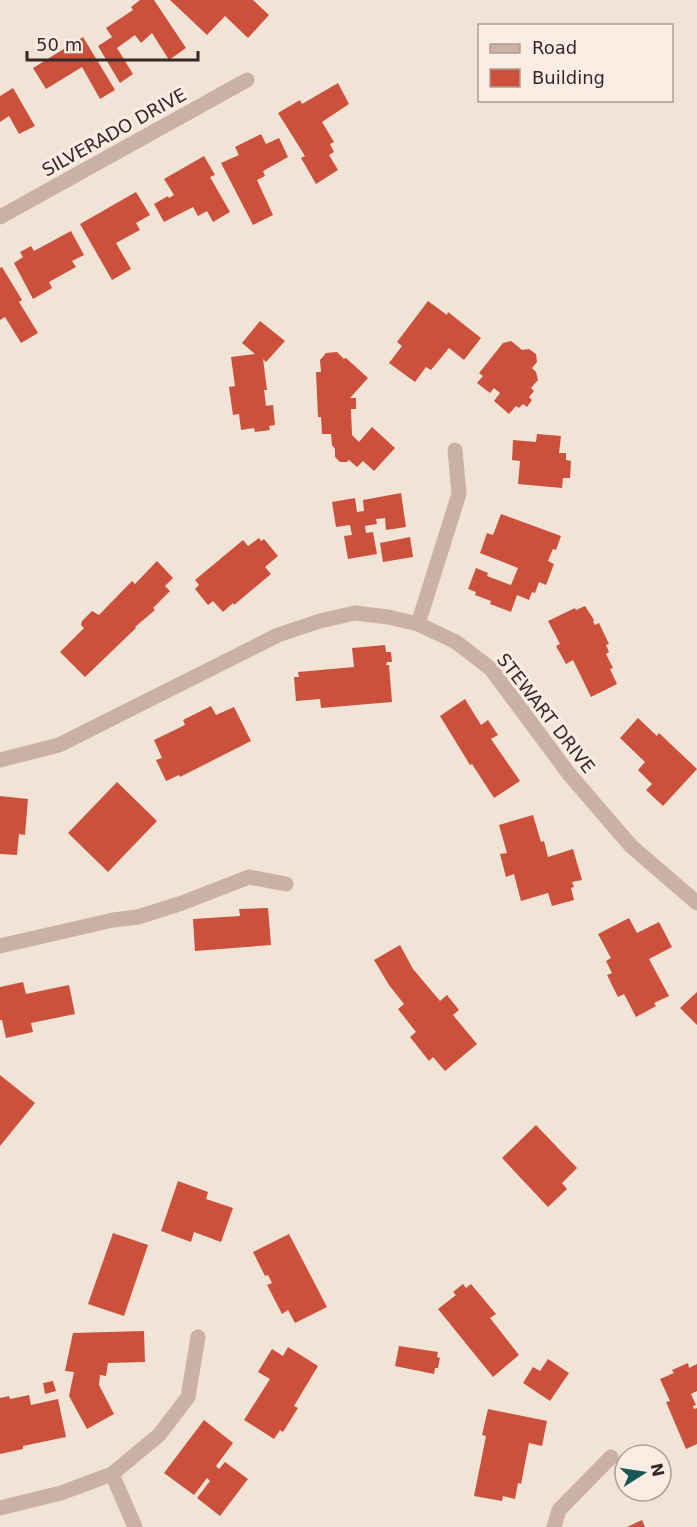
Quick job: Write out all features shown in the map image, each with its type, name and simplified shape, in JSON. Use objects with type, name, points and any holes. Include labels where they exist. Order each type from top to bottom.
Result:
[{"type":"street","name":"SILVERADO DRIVE","points":[[0,217],[247,80]]},
{"type":"street","points":[[418,624],[459,494],[455,450]]},
{"type":"street","name":"STEWART DRIVE","points":[[0,760],[59,745],[278,635],[320,621],[355,613],[388,617],[418,624],[456,642],[491,669],[569,774],[631,846],[697,903]]},
{"type":"street","points":[[0,946],[113,920],[138,917],[249,877],[286,884]]},
{"type":"street","points":[[0,1508],[61,1493],[112,1474],[159,1435],[188,1397],[198,1337]]},
{"type":"street","points":[[554,1527],[559,1510],[611,1457]]},
{"type":"street","points":[[112,1474],[135,1527]]},
{"type":"building","points":[[140,0],[154,0],[186,48],[169,60],[152,33],[141,43],[135,35],[117,48],[133,74],[120,83],[98,46],[112,37],[106,28],[133,10],[131,7]]},
{"type":"building","points":[[170,0],[253,0],[269,15],[248,38],[225,16],[207,35]]},
{"type":"building","points":[[83,37],[115,90],[100,99],[82,67],[46,89],[33,68]]},
{"type":"building","points":[[338,83],[349,104],[322,122],[334,142],[330,144],[334,152],[329,155],[338,170],[316,184],[301,158],[305,156],[278,113],[300,100],[302,104]]},
{"type":"building","points":[[13,88],[35,126],[19,134],[9,116],[0,122],[0,96]]},
{"type":"building","points":[[261,134],[266,144],[279,138],[288,157],[263,171],[265,176],[257,180],[273,215],[253,225],[221,163],[239,155],[235,147]]},
{"type":"building","points":[[204,156],[215,175],[210,177],[230,212],[213,222],[207,211],[198,216],[193,207],[164,222],[154,204],[174,195],[164,179]]},
{"type":"building","points":[[136,192],[150,215],[136,223],[140,230],[116,243],[131,269],[112,280],[80,224]]},
{"type":"building","points":[[71,231],[84,255],[72,261],[76,267],[49,282],[52,288],[33,299],[14,263],[23,257],[20,252],[31,246],[34,251]]},
{"type":"building","points":[[2,267],[22,300],[19,302],[38,333],[21,343],[5,317],[0,320],[0,268]]},
{"type":"building","points":[[428,301],[447,315],[448,312],[481,338],[464,360],[449,348],[431,370],[426,367],[415,382],[389,363],[402,346],[397,342]]},
{"type":"building","points":[[260,321],[285,341],[266,362],[263,359],[267,390],[264,390],[266,406],[273,405],[275,425],[269,426],[270,430],[255,432],[254,428],[241,430],[239,414],[233,415],[229,387],[235,386],[231,357],[255,354],[242,343]]},
{"type":"building","points":[[511,341],[522,350],[529,349],[536,354],[537,362],[532,368],[538,380],[531,388],[534,391],[529,397],[532,400],[527,407],[523,404],[519,408],[516,406],[509,414],[494,401],[500,393],[494,388],[490,393],[477,383],[483,376],[479,373],[503,343]]},
{"type":"building","points":[[337,352],[368,378],[350,398],[356,398],[356,409],[351,409],[352,435],[359,442],[372,427],[395,448],[374,471],[363,461],[357,467],[349,460],[340,462],[335,457],[331,434],[322,434],[321,417],[318,417],[316,372],[321,372],[320,360],[326,353]]},
{"type":"building","points":[[537,434],[561,436],[559,453],[566,453],[566,460],[571,461],[570,478],[563,478],[562,488],[518,484],[520,461],[512,460],[513,440],[536,442]]},
{"type":"building","points":[[401,493],[406,527],[386,530],[385,518],[376,519],[377,524],[365,526],[366,533],[373,532],[377,554],[348,559],[344,536],[352,535],[350,525],[336,527],[332,502],[355,498],[357,512],[364,511],[363,500]]},
{"type":"building","points":[[501,514],[561,536],[556,550],[553,549],[548,561],[554,564],[546,585],[539,582],[535,593],[532,592],[529,600],[517,595],[511,612],[490,604],[491,601],[475,595],[476,592],[468,589],[476,568],[488,573],[487,576],[511,585],[518,568],[480,553],[487,533],[493,535]]},
{"type":"building","points":[[410,537],[413,557],[383,562],[380,543]]},
{"type":"building","points":[[259,538],[261,541],[264,539],[278,556],[265,567],[271,574],[223,612],[213,601],[208,605],[195,589],[199,585],[195,580],[243,540],[248,546]]},
{"type":"building","points":[[157,561],[173,578],[165,586],[170,591],[153,608],[155,610],[85,677],[60,652],[84,628],[81,625],[82,621],[92,611],[99,615],[132,581],[135,584]]},
{"type":"building","points":[[585,606],[595,625],[599,623],[609,644],[606,645],[609,652],[606,654],[617,684],[591,697],[573,660],[566,664],[556,646],[560,644],[548,621],[575,608],[576,610]]},
{"type":"building","points":[[385,645],[386,652],[391,652],[392,662],[387,662],[386,665],[389,665],[392,702],[321,708],[320,699],[296,701],[294,677],[299,677],[298,672],[354,667],[352,648]]},
{"type":"building","points":[[465,699],[481,725],[488,720],[498,735],[491,739],[520,781],[494,798],[472,764],[470,765],[440,716]]},
{"type":"building","points":[[211,706],[216,715],[234,707],[251,741],[180,777],[179,775],[166,781],[156,760],[162,758],[154,740],[185,725],[183,720]]},
{"type":"building","points":[[638,718],[657,736],[659,733],[697,769],[663,806],[646,790],[652,784],[638,770],[645,762],[620,738]]},
{"type":"building","points":[[117,782],[157,821],[108,872],[68,833]]},
{"type":"building","points":[[0,796],[28,799],[25,835],[19,834],[17,855],[0,854]]},
{"type":"building","points":[[533,815],[548,857],[573,849],[582,880],[572,882],[574,900],[552,906],[548,893],[521,901],[514,874],[506,877],[500,854],[507,853],[499,825]]},
{"type":"building","points":[[268,908],[271,945],[195,951],[193,919],[240,916],[239,909]]},
{"type":"building","points":[[629,918],[637,933],[659,922],[672,947],[649,959],[669,996],[654,1003],[656,1006],[636,1017],[624,994],[618,997],[607,975],[612,973],[606,961],[611,958],[598,934]]},
{"type":"building","points":[[400,945],[413,969],[440,1001],[447,995],[459,1010],[453,1015],[477,1044],[445,1071],[433,1057],[429,1061],[410,1037],[416,1032],[398,1009],[404,1004],[374,960]]},
{"type":"building","points":[[23,982],[26,994],[69,985],[75,1014],[31,1023],[33,1032],[6,1038],[2,1020],[0,1020],[0,987]]},
{"type":"building","points":[[697,992],[697,1025],[680,1008]]},
{"type":"building","points":[[0,1075],[35,1103],[0,1146]]},
{"type":"building","points":[[536,1125],[577,1168],[562,1183],[567,1189],[548,1207],[502,1158]]},
{"type":"building","points":[[178,1181],[208,1192],[206,1199],[233,1208],[221,1242],[194,1232],[191,1242],[161,1231]]},
{"type":"building","points":[[113,1233],[148,1245],[124,1316],[88,1304]]},
{"type":"building","points":[[289,1234],[327,1307],[295,1323],[288,1310],[282,1314],[267,1285],[272,1283],[268,1275],[265,1276],[253,1252]]},
{"type":"building","points":[[463,1284],[466,1288],[471,1284],[496,1314],[490,1318],[519,1355],[493,1377],[438,1309],[456,1295],[453,1292]]},
{"type":"building","points":[[144,1331],[145,1362],[108,1363],[106,1376],[100,1375],[99,1385],[114,1414],[87,1429],[69,1396],[74,1372],[65,1371],[73,1333]]},
{"type":"building","points":[[399,1346],[438,1352],[437,1357],[440,1358],[434,1374],[395,1366]]},
{"type":"building","points":[[288,1347],[318,1366],[294,1406],[298,1408],[283,1432],[280,1430],[274,1439],[244,1420],[270,1379],[258,1372],[272,1349],[283,1356]]},
{"type":"building","points":[[548,1359],[569,1373],[550,1401],[523,1383],[533,1367],[540,1371]]},
{"type":"building","points":[[688,1363],[689,1368],[697,1364],[697,1391],[691,1394],[696,1405],[693,1406],[694,1409],[697,1408],[697,1444],[686,1449],[666,1402],[670,1401],[660,1379],[674,1373],[672,1370]]},
{"type":"building","points":[[53,1381],[56,1391],[45,1394],[43,1383]]},
{"type":"building","points":[[29,1395],[31,1405],[58,1399],[66,1437],[23,1446],[23,1449],[0,1454],[0,1398],[9,1396],[10,1399]]},
{"type":"building","points":[[488,1409],[547,1421],[542,1446],[529,1443],[521,1484],[518,1483],[515,1499],[503,1496],[502,1501],[474,1496],[486,1436],[482,1435]]},
{"type":"building","points":[[204,1420],[233,1443],[216,1466],[219,1469],[225,1462],[248,1479],[220,1516],[197,1498],[210,1481],[207,1478],[194,1495],[164,1473]]},
{"type":"building","points":[[642,1520],[645,1527],[627,1527]]}]
